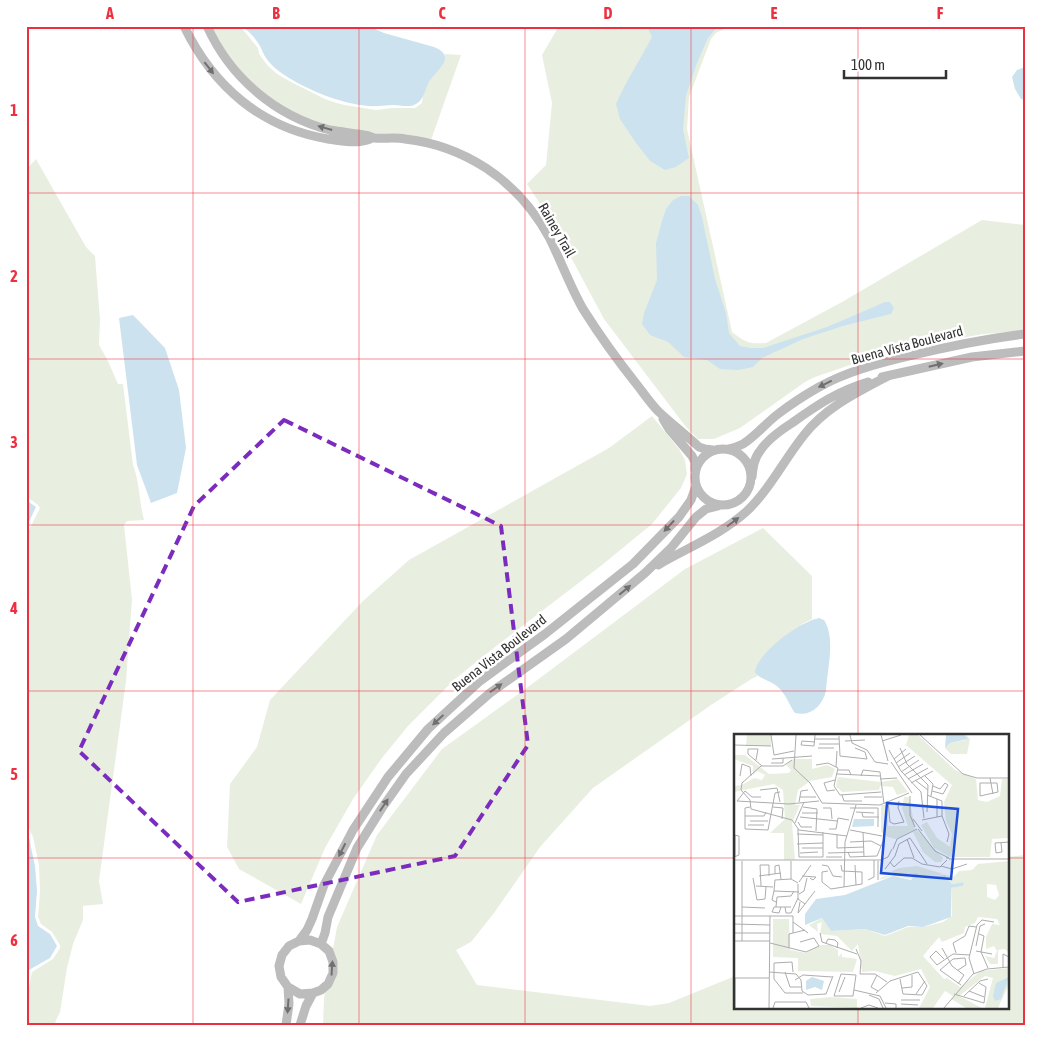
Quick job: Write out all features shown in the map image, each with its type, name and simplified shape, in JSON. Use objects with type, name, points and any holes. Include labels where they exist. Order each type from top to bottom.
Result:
[{"type":"main road","name":"Rainey Trail","points":[[184,26],[198,53],[216,78],[258,113],[276,122],[298,132],[322,138],[345,141],[372,138],[404,138],[428,143],[475,162],[509,186],[540,223],[582,306],[622,367],[692,456],[695,462],[695,471]]},
{"type":"main road","name":"Rainey Trail","points":[[207,26],[217,46],[237,73],[258,93],[277,107],[300,120],[328,129],[367,135],[372,138]]},
{"type":"main road","name":"Buena Vista Boulevard","points":[[729,449],[750,440],[777,414],[801,397],[840,377],[889,361],[940,348],[1025,334]]},
{"type":"main road","name":"Buena Vista Boulevard","points":[[752,477],[753,466],[759,451],[777,433],[822,401],[850,387],[888,376],[972,357],[1025,351]]},
{"type":"main road","points":[[645,573],[720,531],[747,511],[768,487],[804,434],[825,414],[850,396],[888,376]]},
{"type":"main road","name":"Rainey Trail","points":[[659,412],[699,447],[705,450],[713,450]]},
{"type":"main road","points":[[729,449],[743,456],[748,462],[752,477],[750,487],[745,496],[738,502],[728,506],[718,506],[709,502],[701,495],[696,486],[695,471],[705,455],[713,450],[729,449]]},
{"type":"main road","name":"Buena Vista Boulevard","points":[[299,940],[312,920],[324,885],[353,830],[388,777],[428,729],[480,681],[545,634],[634,564],[679,517],[691,500],[696,486]]},
{"type":"main road","name":"Buena Vista Boulevard","points":[[321,944],[328,917],[358,848],[382,808],[406,774],[444,733],[490,693],[566,639],[645,573],[671,548],[696,517],[706,509],[718,506]]},
{"type":"main road","points":[[299,940],[310,940],[321,944],[329,951],[333,962],[333,974],[328,984],[322,990],[300,994],[288,987],[281,977],[279,966],[282,955],[289,946],[299,940]]},
{"type":"main road","points":[[286,1025],[289,1004],[288,987]]},
{"type":"main road","points":[[300,1025],[306,1006],[313,993]]},
{"type":"highlighted area","points":[[284,420],[501,526],[528,745],[455,856],[238,902],[79,751],[194,506]]},
{"type":"green space","points":[[211,26],[238,26],[258,48],[259,54],[268,66],[277,74],[293,83],[327,100],[376,110],[415,108],[422,103],[426,88],[442,65],[445,54],[461,55],[431,140],[373,134],[338,128],[313,120],[272,99],[248,80],[226,53]]},
{"type":"green space","points":[[559,26],[730,26],[716,33],[711,39],[689,97],[687,129],[732,332],[741,338],[751,343],[766,343],[842,302],[982,220],[1025,225],[1025,331],[983,334],[891,351],[815,377],[740,428],[714,439],[698,439],[686,427],[604,319],[552,222],[527,184],[546,165],[552,103],[542,55]]},
{"type":"green space","points":[[36,159],[86,247],[95,256],[100,319],[99,345],[118,384],[123,384],[133,465],[144,520],[127,521],[124,525],[132,600],[126,681],[99,881],[103,904],[83,906],[83,920],[73,944],[60,1012],[54,1025],[26,1025],[26,995],[32,972],[53,959],[60,948],[52,932],[41,924],[38,917],[39,865],[33,837],[26,822],[26,795],[29,786],[26,780],[26,536],[40,508],[26,496],[26,170]]},
{"type":"green space","points":[[652,416],[679,449],[685,460],[687,474],[681,488],[652,524],[455,679],[408,726],[382,758],[353,799],[325,848],[301,904],[239,869],[227,847],[230,784],[257,747],[270,700],[363,601],[409,560],[609,448]]},
{"type":"green space","points":[[763,528],[812,576],[812,619],[802,624],[755,673],[758,676],[711,705],[593,788],[540,847],[494,913],[471,942],[456,950],[477,985],[650,1006],[669,1003],[734,976],[734,1008],[1008,1008],[1008,857],[1025,855],[1025,1025],[323,1025],[324,998],[337,927],[377,835],[442,749],[685,569]]},
{"type":"water","points":[[242,26],[368,26],[384,33],[434,47],[441,51],[445,59],[429,82],[421,100],[416,104],[407,106],[359,105],[322,94],[297,83],[281,73],[268,61],[260,46]]},
{"type":"water","points":[[647,26],[718,26],[708,38],[686,96],[683,129],[689,158],[676,167],[665,170],[650,161],[636,143],[620,119],[616,104],[652,37]]},
{"type":"water","points":[[1025,67],[1025,100],[1021,99],[1015,89],[1012,77],[1017,70]]},
{"type":"water","points":[[681,196],[689,196],[698,205],[715,279],[726,313],[729,333],[740,346],[763,348],[827,327],[885,302],[890,302],[894,308],[891,314],[843,326],[803,339],[762,358],[753,367],[738,370],[720,369],[707,360],[684,357],[668,342],[650,335],[642,324],[644,313],[657,280],[656,243],[662,221],[666,209],[673,200]]},
{"type":"water","points":[[133,315],[165,348],[179,390],[186,448],[177,493],[151,503],[137,465],[119,318]]},
{"type":"water","points":[[26,500],[36,507],[26,528]]},
{"type":"water","points":[[819,618],[824,620],[830,636],[826,691],[819,706],[811,712],[795,713],[779,688],[755,673],[757,665],[771,648],[791,631],[811,620]]},
{"type":"water","points":[[26,831],[35,866],[37,891],[35,917],[38,926],[50,934],[57,946],[50,958],[29,970],[26,984]]}]
